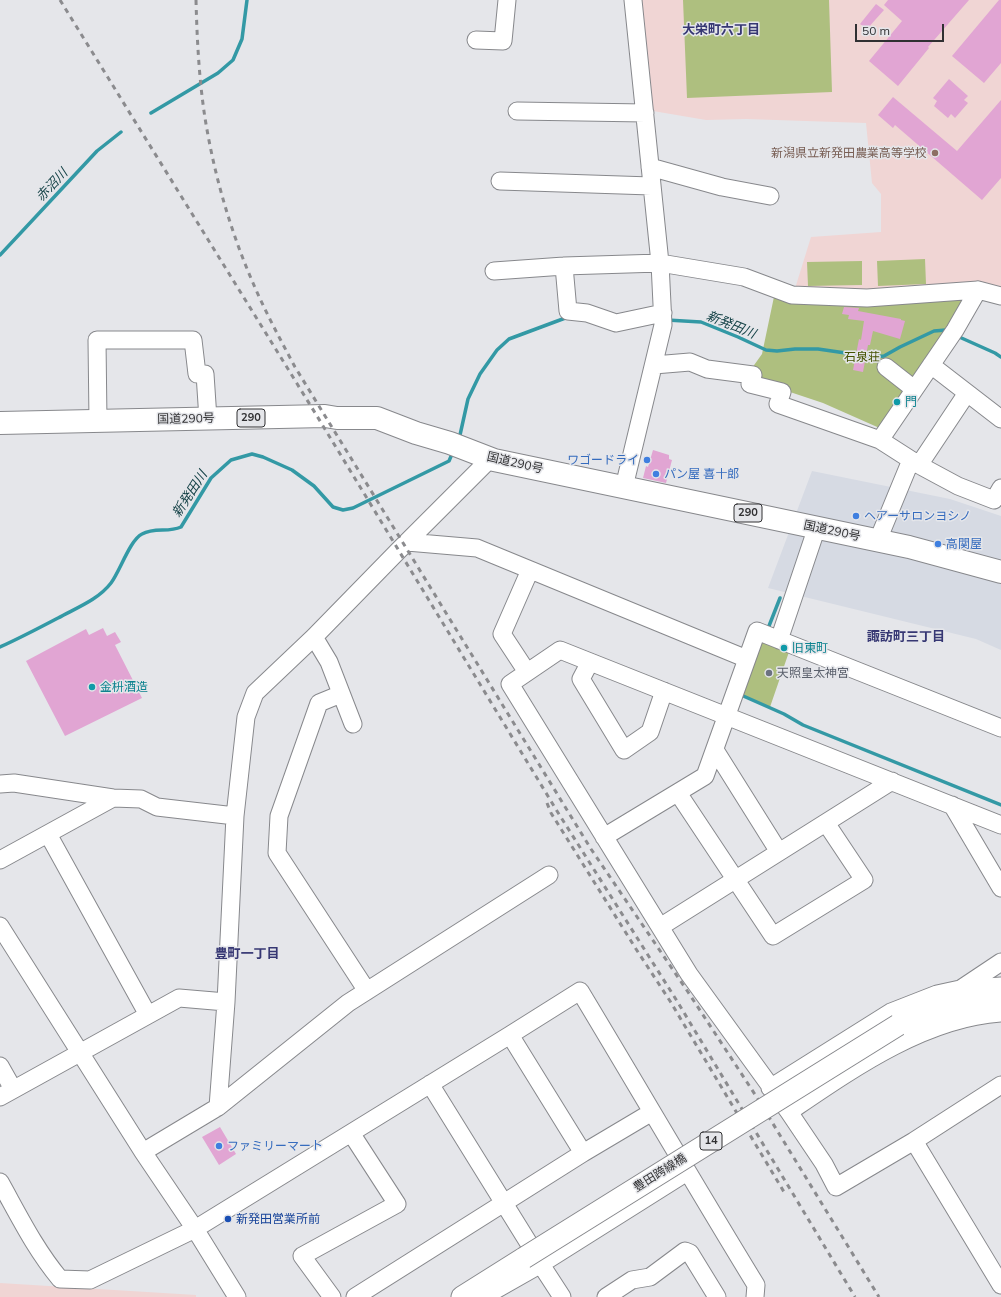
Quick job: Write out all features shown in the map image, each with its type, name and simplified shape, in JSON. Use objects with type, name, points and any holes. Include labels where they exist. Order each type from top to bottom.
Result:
[{"type":"highway","name":"国道290号","points":[[0,423],[324,416],[337,418],[377,418],[494,460],[910,547],[1001,572]]},
{"type":"main road","name":"豊田跨線橋","points":[[533,1256],[898,1024],[924,1013],[939,1009],[1001,998]]},
{"type":"main road","name":"14","points":[[474,1295],[533,1256]]},
{"type":"street","points":[[476,40],[503,41],[507,0]]},
{"type":"street","points":[[624,487],[654,365],[663,319],[660,263],[633,0]]},
{"type":"street","points":[[517,111],[645,113]]},
{"type":"street","points":[[650,167],[722,187],[770,196]]},
{"type":"street","points":[[500,180],[651,186]]},
{"type":"street","points":[[494,271],[564,266],[660,263],[744,277],[792,295],[867,298],[978,290],[1001,296]]},
{"type":"street","points":[[564,266],[568,311],[587,313],[616,323],[663,319]]},
{"type":"street","points":[[880,440],[953,333],[978,290]]},
{"type":"street","points":[[98,421],[97,340],[193,340],[201,374],[208,419]]},
{"type":"street","points":[[654,365],[690,362],[707,369],[753,375],[750,384],[782,392],[778,404],[880,440],[915,463],[958,486],[994,500],[1001,488]]},
{"type":"street","points":[[931,365],[1001,419]]},
{"type":"street","points":[[886,367],[914,389]]},
{"type":"street","points":[[878,540],[915,463],[967,393]]},
{"type":"street","points":[[218,1106],[226,1002],[235,816],[246,717],[254,693],[314,637],[487,462],[494,460]]},
{"type":"street","points":[[779,640],[817,528]]},
{"type":"street","points":[[407,542],[477,548],[747,659]]},
{"type":"street","points":[[526,672],[502,634],[530,570]]},
{"type":"street","points":[[604,837],[705,776],[757,632],[1001,728]]},
{"type":"street","points":[[314,637],[329,662],[353,724]]},
{"type":"street","points":[[1001,825],[560,650],[510,684],[689,974],[770,1088],[789,1112],[824,1164],[836,1186],[914,1141],[1001,1085]]},
{"type":"street","points":[[590,662],[582,680],[624,750],[650,732],[664,691]]},
{"type":"street","points":[[341,694],[319,703],[279,816],[277,853],[367,991]]},
{"type":"street","points":[[715,750],[779,852]]},
{"type":"street","points":[[660,927],[892,781]]},
{"type":"street","points":[[0,784],[14,783],[113,798],[141,799],[157,807],[235,816]]},
{"type":"street","points":[[678,793],[773,936],[864,880],[826,823]]},
{"type":"street","points":[[0,860],[113,798]]},
{"type":"street","points":[[952,805],[1001,888]]},
{"type":"street","points":[[48,834],[148,1015]]},
{"type":"street","points":[[143,1152],[218,1106],[348,1003],[549,875]]},
{"type":"street","points":[[2,935],[143,1152],[195,1229],[236,1297]]},
{"type":"street","points":[[960,989],[1001,962]]},
{"type":"street","points":[[770,1088],[891,1012],[937,994],[960,989],[1001,986]]},
{"type":"street","points":[[0,1182],[36,1247],[60,1279],[90,1280],[195,1229],[580,991],[756,1285],[755,1297]]},
{"type":"street","points":[[0,1066],[6,1093],[179,998],[226,1002]]},
{"type":"street","points":[[789,1112],[884,1051],[923,1032],[965,1019],[1001,1013]]},
{"type":"street","points":[[510,1035],[583,1153]]},
{"type":"street","points":[[430,1084],[504,1203],[533,1256],[562,1297]]},
{"type":"street","points":[[355,1297],[583,1153],[652,1112]]},
{"type":"street","points":[[332,1297],[302,1256],[397,1204],[351,1133]]},
{"type":"street","points":[[914,1141],[1001,1285]]},
{"type":"street","points":[[533,1256],[687,1172]]},
{"type":"street","points":[[606,1297],[632,1280],[650,1277],[686,1251],[690,1253],[717,1297]]},
{"type":"shaded area","name":"新潟県立新発田農業高等学校","points":[[641,0],[1001,0],[1001,293],[793,295],[811,237],[881,232],[881,194],[872,183],[866,123],[746,119],[706,120],[653,111]]},
{"type":"shaded area","points":[[812,471],[950,499],[1001,516],[1001,650],[976,639],[768,588]]},
{"type":"shaded area","points":[[0,1283],[196,1295],[196,1297],[0,1297]]},
{"type":"green space","points":[[683,0],[829,0],[832,92],[687,98]]},
{"type":"green space","points":[[925,259],[926,284],[878,286],[877,261]]},
{"type":"green space","points":[[862,261],[862,285],[808,286],[807,262]]},
{"type":"green space","name":"石泉荘","points":[[775,292],[976,292],[884,430],[823,403],[757,381],[752,368],[762,354]]},
{"type":"green space","points":[[760,637],[790,649],[770,707],[738,695]]},
{"type":"building","points":[[888,0],[969,0],[928,47],[929,48],[898,86],[869,61],[902,21],[884,5]]},
{"type":"building","points":[[999,0],[1001,0],[1001,63],[984,83],[952,56]]},
{"type":"building","points":[[876,4],[884,10],[867,29],[860,24]]},
{"type":"building","points":[[949,79],[968,96],[964,100],[968,103],[955,118],[951,114],[948,118],[934,106],[937,101],[933,98]]},
{"type":"building","points":[[893,97],[957,151],[1001,100],[1001,178],[982,200],[895,125],[893,128],[878,115]]},
{"type":"building","points":[[844,307],[859,308],[858,311],[905,321],[900,339],[873,331],[870,345],[868,345],[863,372],[853,370],[859,339],[861,340],[864,321],[848,319],[849,315],[842,314]]},
{"type":"building","name":"パン屋 喜十郎","points":[[653,450],[669,455],[669,459],[672,460],[666,483],[643,478],[646,466],[648,467]]},
{"type":"building","name":"金枡酒造","points":[[103,628],[107,636],[115,632],[121,642],[115,645],[142,698],[65,736],[26,661],[86,629],[89,635]]},
{"type":"building","name":"ファミリーマート","points":[[220,1127],[236,1154],[219,1165],[202,1137]]},
{"type":"waterway","name":"赤沼川","points":[[151,113],[218,73],[233,60],[242,39],[247,0]]},
{"type":"waterway","name":"赤沼川","points":[[0,255],[97,151],[121,132]]},
{"type":"waterway","name":"新発田川","points":[[460,435],[468,399],[480,374],[497,350],[509,339],[568,317]]},
{"type":"waterway","name":"新発田川","points":[[667,320],[701,322],[766,350],[777,351],[818,349],[873,357],[884,356],[934,331],[948,331]]},
{"type":"waterway","name":"新発田川","points":[[957,336],[1001,357]]},
{"type":"waterway","name":"新発田川","points":[[0,647],[79,607],[100,594],[111,583],[133,542],[142,534],[147,532],[171,530],[181,527],[211,478],[231,460],[252,454],[263,457],[292,470],[314,486],[333,507],[343,510],[353,508],[449,461],[452,454]]},
{"type":"waterway","points":[[767,631],[780,598]]},
{"type":"waterway","points":[[741,694],[784,714],[803,725],[1001,805]]},
{"type":"railway","points":[[60,0],[317,416],[557,811],[677,1001],[855,1297]]},
{"type":"railway","points":[[196,0],[203,103],[218,181],[237,243],[253,283],[295,367],[591,849],[688,992],[756,1096],[879,1297]]},
{"type":"railway","points":[[547,803],[551,813],[670,1001],[784,1192]]},
{"type":"place","name":"新潟県立新発田農業高等学校","points":[[935,153]]},
{"type":"place","name":"門","points":[[897,402]]},
{"type":"place","name":"ワゴードライ","points":[[647,460]]},
{"type":"place","name":"パン屋 喜十郎","points":[[656,474]]},
{"type":"place","name":"ヘアーサロンヨシノ","points":[[856,516]]},
{"type":"place","name":"高関屋","points":[[938,544]]},
{"type":"place","name":"旧東町","points":[[784,648]]},
{"type":"place","name":"天照皇太神宮","points":[[769,673]]},
{"type":"place","name":"金枡酒造","points":[[92,687]]},
{"type":"place","name":"ファミリーマート","points":[[219,1146]]},
{"type":"place","name":"新発田営業所前","points":[[228,1219]]},
{"type":"district","name":"大栄町六丁目","points":[[721,30]]},
{"type":"district","name":"諏訪町三丁目","points":[[906,637]]},
{"type":"district","name":"豊町一丁目","points":[[247,954]]}]
